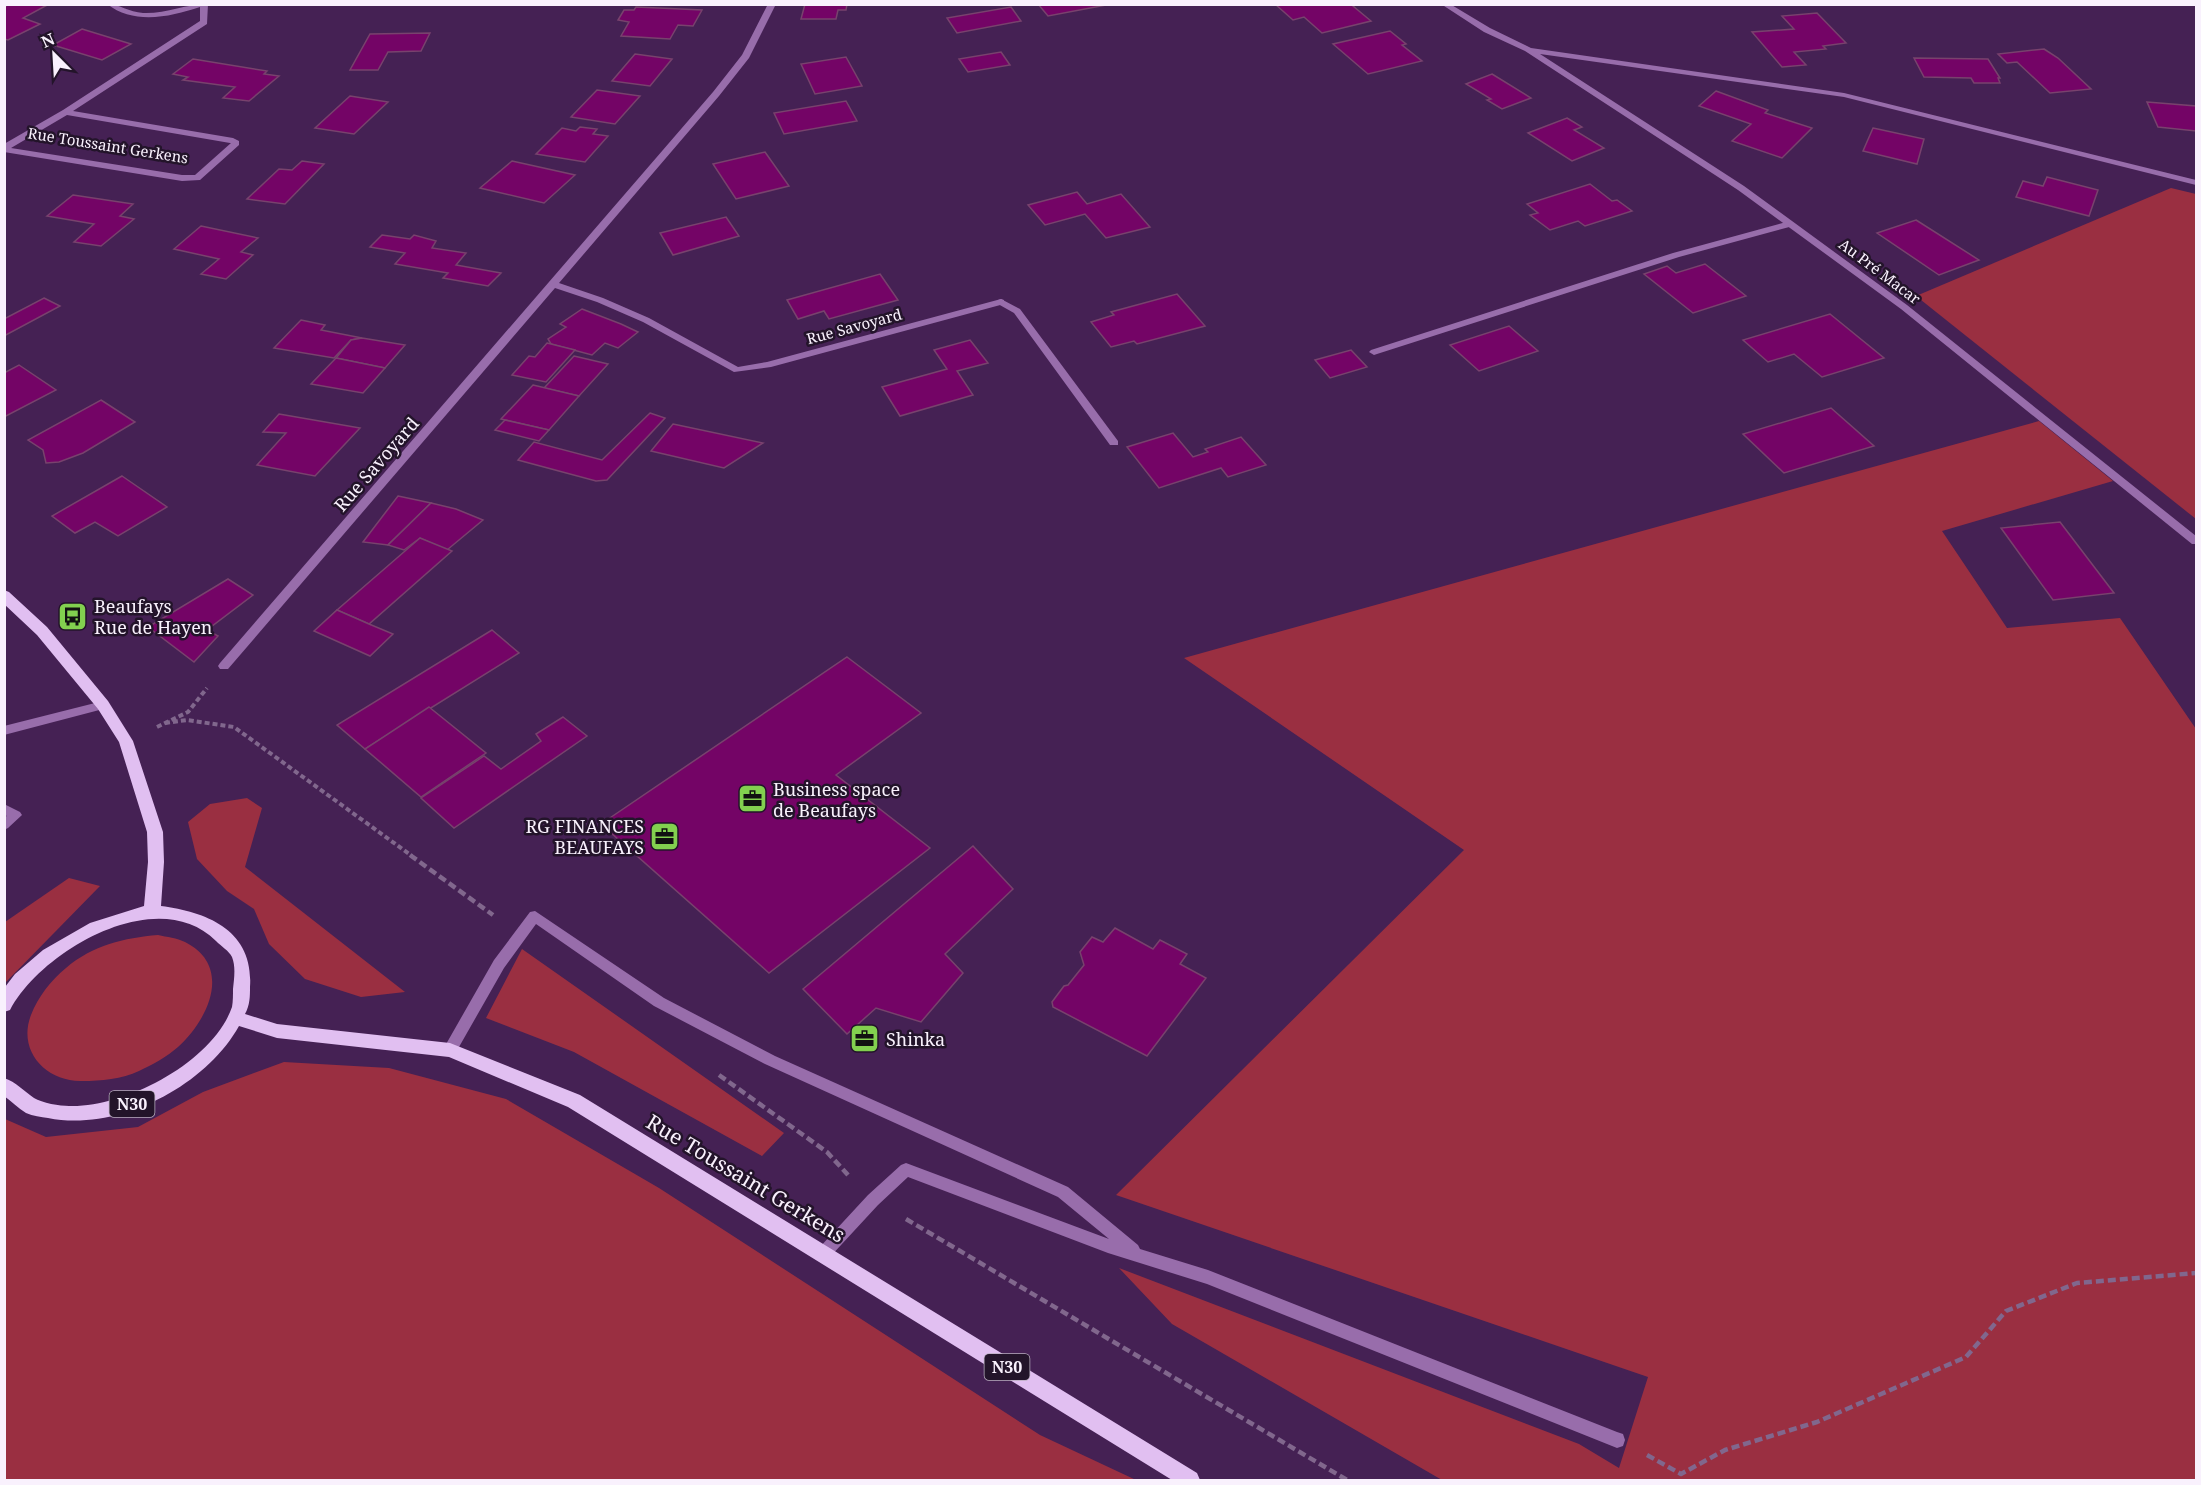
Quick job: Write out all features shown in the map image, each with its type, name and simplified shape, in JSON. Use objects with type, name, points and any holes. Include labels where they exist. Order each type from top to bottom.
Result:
[{"type":"main road","points":[[4,596],[42,631],[103,705],[126,741],[155,832],[156,862],[152,912]]},
{"type":"main road","name":"N30","points":[[4,1005],[7,997],[39,962],[92,927],[152,912],[209,924],[239,954],[245,983],[238,1019],[209,1054],[179,1080],[136,1103],[94,1113],[51,1113],[14,1098],[4,1085]]},
{"type":"main road","name":"Rue Toussaint Gerkens","points":[[238,1019],[277,1031],[450,1050],[574,1101],[1190,1480]]},
{"type":"street","name":"Rue Toussaint Gerkens","points":[[4,148],[66,112],[204,22],[203,4],[162,14],[141,14],[123,12],[110,4]]},
{"type":"street","name":"Rue Savoyard","points":[[224,666],[746,56],[772,4]]},
{"type":"street","name":"Au Pré Macar","points":[[1444,4],[1487,30],[1528,50],[1732,181],[1904,307],[2196,541]]},
{"type":"street","name":"Au Pré Macar","points":[[1528,50],[1844,95],[2196,182]]},
{"type":"street","name":"Rue Toussaint Gerkens","points":[[4,148],[182,178],[197,178],[236,143],[66,112]]},
{"type":"street","points":[[1374,352],[1676,255],[1790,224]]},
{"type":"street","name":"Rue Savoyard","points":[[553,284],[600,300],[646,320],[737,370],[768,365],[1001,302],[1017,311],[1114,443]]},
{"type":"street","points":[[4,731],[103,705]]},
{"type":"street","points":[[4,809],[16,815],[4,825]]},
{"type":"street","points":[[450,1050],[499,964],[535,916],[669,1008],[770,1060],[1063,1192],[1138,1255]]},
{"type":"street","points":[[824,1253],[873,1200],[906,1170],[1138,1255],[1208,1276],[1617,1440]]},
{"type":"path","points":[[126,741],[188,712],[224,666]]},
{"type":"path","points":[[165,723],[187,720],[234,727],[521,936]]},
{"type":"path","points":[[873,1200],[1288,1443],[1347,1480]]},
{"type":"path","points":[[1617,1440],[1681,1474],[1725,1450],[1817,1422],[1966,1357],[2006,1311],[2077,1283],[2196,1273]]},
{"type":"shaded area","points":[[2171,188],[2196,194],[2196,519],[1916,296]]},
{"type":"shaded area","points":[[2039,421],[2113,481],[1942,531],[2007,628],[2120,618],[2196,729],[2196,1480],[1442,1480],[1172,1324],[1119,1268],[1579,1444],[1619,1468],[1648,1377],[1116,1195],[1464,850],[1184,658]]},
{"type":"shaded area","points":[[247,798],[262,808],[245,867],[405,992],[361,997],[305,979],[269,944],[254,909],[227,891],[197,859],[188,822],[210,804]]},
{"type":"shaded area","points":[[69,878],[100,886],[5,983],[5,922]]},
{"type":"shaded area","points":[[158,935],[185,942],[200,952],[209,965],[212,978],[211,993],[199,1022],[189,1035],[160,1060],[119,1078],[69,1080],[46,1070],[31,1052],[28,1028],[34,1008],[50,983],[76,960],[98,948],[133,938]]},
{"type":"shaded area","points":[[522,949],[784,1133],[762,1156],[574,1052],[486,1018]]},
{"type":"shaded area","points":[[284,1062],[389,1068],[506,1099],[659,1188],[1040,1435],[1136,1480],[5,1480],[5,1119],[46,1137],[138,1127],[203,1092]]},
{"type":"building","points":[[9,4],[49,4],[23,18],[40,24],[8,40],[4,39],[4,7]]},
{"type":"building","points":[[805,4],[847,4],[846,10],[838,10],[836,19],[801,19]]},
{"type":"building","points":[[1038,4],[1105,4],[1106,5],[1048,16]]},
{"type":"building","points":[[1275,4],[1359,4],[1353,6],[1371,21],[1322,33],[1304,17],[1293,20]]},
{"type":"building","points":[[636,7],[702,10],[693,26],[678,25],[670,39],[621,36],[629,22],[618,20],[624,10],[634,10]]},
{"type":"building","points":[[1011,7],[1021,21],[957,33],[947,18]]},
{"type":"building","points":[[1817,13],[1846,43],[1823,46],[1826,49],[1794,52],[1806,65],[1782,67],[1752,32],[1794,29],[1782,16]]},
{"type":"building","points":[[82,29],[131,44],[102,60],[53,45]]},
{"type":"building","points":[[1390,31],[1406,44],[1402,45],[1422,61],[1368,74],[1333,44]]},
{"type":"building","points":[[430,33],[421,51],[388,52],[378,70],[350,70],[370,34]]},
{"type":"building","points":[[2044,49],[2058,58],[2091,89],[2050,93],[2017,62],[2007,63],[1998,54]]},
{"type":"building","points":[[1001,52],[1010,65],[968,72],[959,59]]},
{"type":"building","points":[[635,54],[672,59],[650,86],[612,81]]},
{"type":"building","points":[[846,57],[862,86],[815,94],[801,64]]},
{"type":"building","points":[[1914,58],[1988,59],[2000,78],[1998,78],[2000,83],[1974,83],[1971,78],[1924,77]]},
{"type":"building","points":[[193,59],[267,71],[264,74],[279,76],[249,101],[223,98],[235,87],[183,80],[188,77],[173,74]]},
{"type":"building","points":[[1492,74],[1531,98],[1502,109],[1487,100],[1491,99],[1466,84]]},
{"type":"building","points":[[597,90],[640,96],[615,124],[571,117]]},
{"type":"building","points":[[1716,91],[1768,110],[1765,113],[1812,128],[1782,158],[1732,141],[1751,124],[1699,106]]},
{"type":"building","points":[[350,96],[388,102],[354,134],[315,128]]},
{"type":"building","points":[[846,101],[857,121],[784,134],[774,113]]},
{"type":"building","points":[[2147,102],[2196,106],[2196,131],[2158,127]]},
{"type":"building","points":[[1567,118],[1582,127],[1574,130],[1604,148],[1572,161],[1528,133]]},
{"type":"building","points":[[580,127],[597,129],[593,134],[608,136],[585,162],[536,154],[562,128],[576,131]]},
{"type":"building","points":[[1873,128],[1924,139],[1917,164],[1863,151]]},
{"type":"building","points":[[765,152],[789,186],[736,199],[713,164]]},
{"type":"building","points":[[302,161],[324,164],[285,204],[247,199],[279,169],[292,170]]},
{"type":"building","points":[[512,161],[575,175],[544,203],[480,188]]},
{"type":"building","points":[[2047,177],[2098,190],[2089,216],[2016,197],[2023,181],[2043,186]]},
{"type":"building","points":[[1590,184],[1612,201],[1617,200],[1632,211],[1585,226],[1578,221],[1550,230],[1530,215],[1538,213],[1527,204]]},
{"type":"building","points":[[1077,192],[1087,204],[1121,194],[1150,227],[1106,238],[1085,214],[1045,225],[1028,205]]},
{"type":"building","points":[[73,195],[133,204],[120,216],[134,219],[101,246],[74,242],[94,224],[47,216]]},
{"type":"building","points":[[726,217],[739,236],[673,255],[660,233]]},
{"type":"building","points":[[1916,220],[1979,260],[1939,275],[1877,233]]},
{"type":"building","points":[[201,226],[258,238],[241,252],[253,255],[226,279],[201,274],[219,259],[174,249]]},
{"type":"building","points":[[382,235],[410,239],[414,235],[436,241],[432,248],[466,253],[456,265],[501,273],[488,286],[443,278],[448,273],[395,264],[405,253],[370,247]]},
{"type":"building","points":[[1705,264],[1746,296],[1693,313],[1644,274],[1667,266],[1676,273]]},
{"type":"building","points":[[880,274],[898,300],[829,319],[824,311],[798,319],[787,300]]},
{"type":"building","points":[[1177,294],[1205,326],[1137,344],[1134,341],[1111,347],[1091,322],[1114,315],[1111,312]]},
{"type":"building","points":[[44,298],[60,306],[4,336],[4,319]]},
{"type":"building","points":[[582,309],[638,332],[618,348],[605,343],[592,355],[551,344],[548,339],[566,327],[560,324]]},
{"type":"building","points":[[1830,314],[1884,358],[1822,377],[1794,354],[1768,362],[1743,340]]},
{"type":"building","points":[[301,320],[325,325],[321,330],[362,338],[351,340],[334,358],[274,348]]},
{"type":"building","points":[[1509,326],[1538,351],[1479,371],[1450,345]]},
{"type":"building","points":[[362,338],[405,345],[385,368],[336,358],[351,340]]},
{"type":"building","points":[[970,340],[988,363],[957,371],[973,395],[900,416],[882,387],[947,369],[934,350]]},
{"type":"building","points":[[547,343],[575,350],[546,382],[512,375],[529,356],[535,357]]},
{"type":"building","points":[[1351,350],[1367,367],[1330,378],[1315,360]]},
{"type":"building","points":[[574,356],[608,364],[579,396],[544,388]]},
{"type":"building","points":[[336,358],[385,368],[363,393],[311,384]]},
{"type":"building","points":[[19,365],[56,390],[4,417],[4,373]]},
{"type":"building","points":[[533,385],[579,396],[549,430],[501,419]]},
{"type":"building","points":[[101,400],[135,422],[83,453],[59,462],[46,463],[43,450],[28,440]]},
{"type":"building","points":[[1831,408],[1874,446],[1784,473],[1743,434]]},
{"type":"building","points":[[650,413],[665,418],[607,480],[596,481],[518,460],[534,442],[602,460]]},
{"type":"building","points":[[279,414],[360,428],[315,476],[257,465],[286,433],[263,432]]},
{"type":"building","points":[[505,420],[549,430],[539,441],[495,430]]},
{"type":"building","points":[[673,424],[763,443],[724,468],[651,451]]},
{"type":"building","points":[[1173,433],[1193,457],[1208,452],[1205,449],[1241,437],[1266,465],[1228,477],[1221,468],[1159,488],[1127,447]]},
{"type":"building","points":[[122,476],[167,507],[118,536],[95,522],[75,533],[52,516]]},
{"type":"building","points":[[398,496],[431,503],[388,545],[363,542]]},
{"type":"building","points":[[431,503],[456,509],[483,520],[447,550],[420,538],[404,550],[388,545]]},
{"type":"building","points":[[2060,522],[2114,593],[2053,600],[2001,528]]},
{"type":"building","points":[[420,538],[452,551],[369,624],[337,610]]},
{"type":"building","points":[[228,579],[253,595],[207,630],[218,636],[194,662],[148,627]]},
{"type":"building","points":[[337,610],[393,634],[370,656],[314,631]]},
{"type":"building","points":[[492,630],[519,653],[365,749],[337,725]]},
{"type":"building","name":"Business space de Beaufays","points":[[847,657],[921,713],[836,775],[930,848],[769,973],[601,824]]},
{"type":"building","points":[[429,707],[486,753],[421,797],[365,749]]},
{"type":"building","points":[[563,717],[587,736],[454,828],[421,798],[484,756],[501,769],[541,741],[536,734]]},
{"type":"building","points":[[973,846],[1013,889],[945,954],[963,973],[921,1022],[876,1008],[847,1034],[803,989]]},
{"type":"building","points":[[1115,928],[1153,949],[1160,940],[1187,954],[1180,964],[1206,978],[1147,1056],[1053,1007],[1052,1002],[1084,965],[1080,952],[1092,937],[1103,942]]},
{"type":"place","name":"Beaufays Rue de Hayen","points":[[73,616]]},
{"type":"place","name":"Business space de Beaufays","points":[[752,799]]},
{"type":"place","name":"RG FINANCES BEAUFAYS","points":[[665,836]]},
{"type":"place","name":"Shinka","points":[[865,1039]]}]
